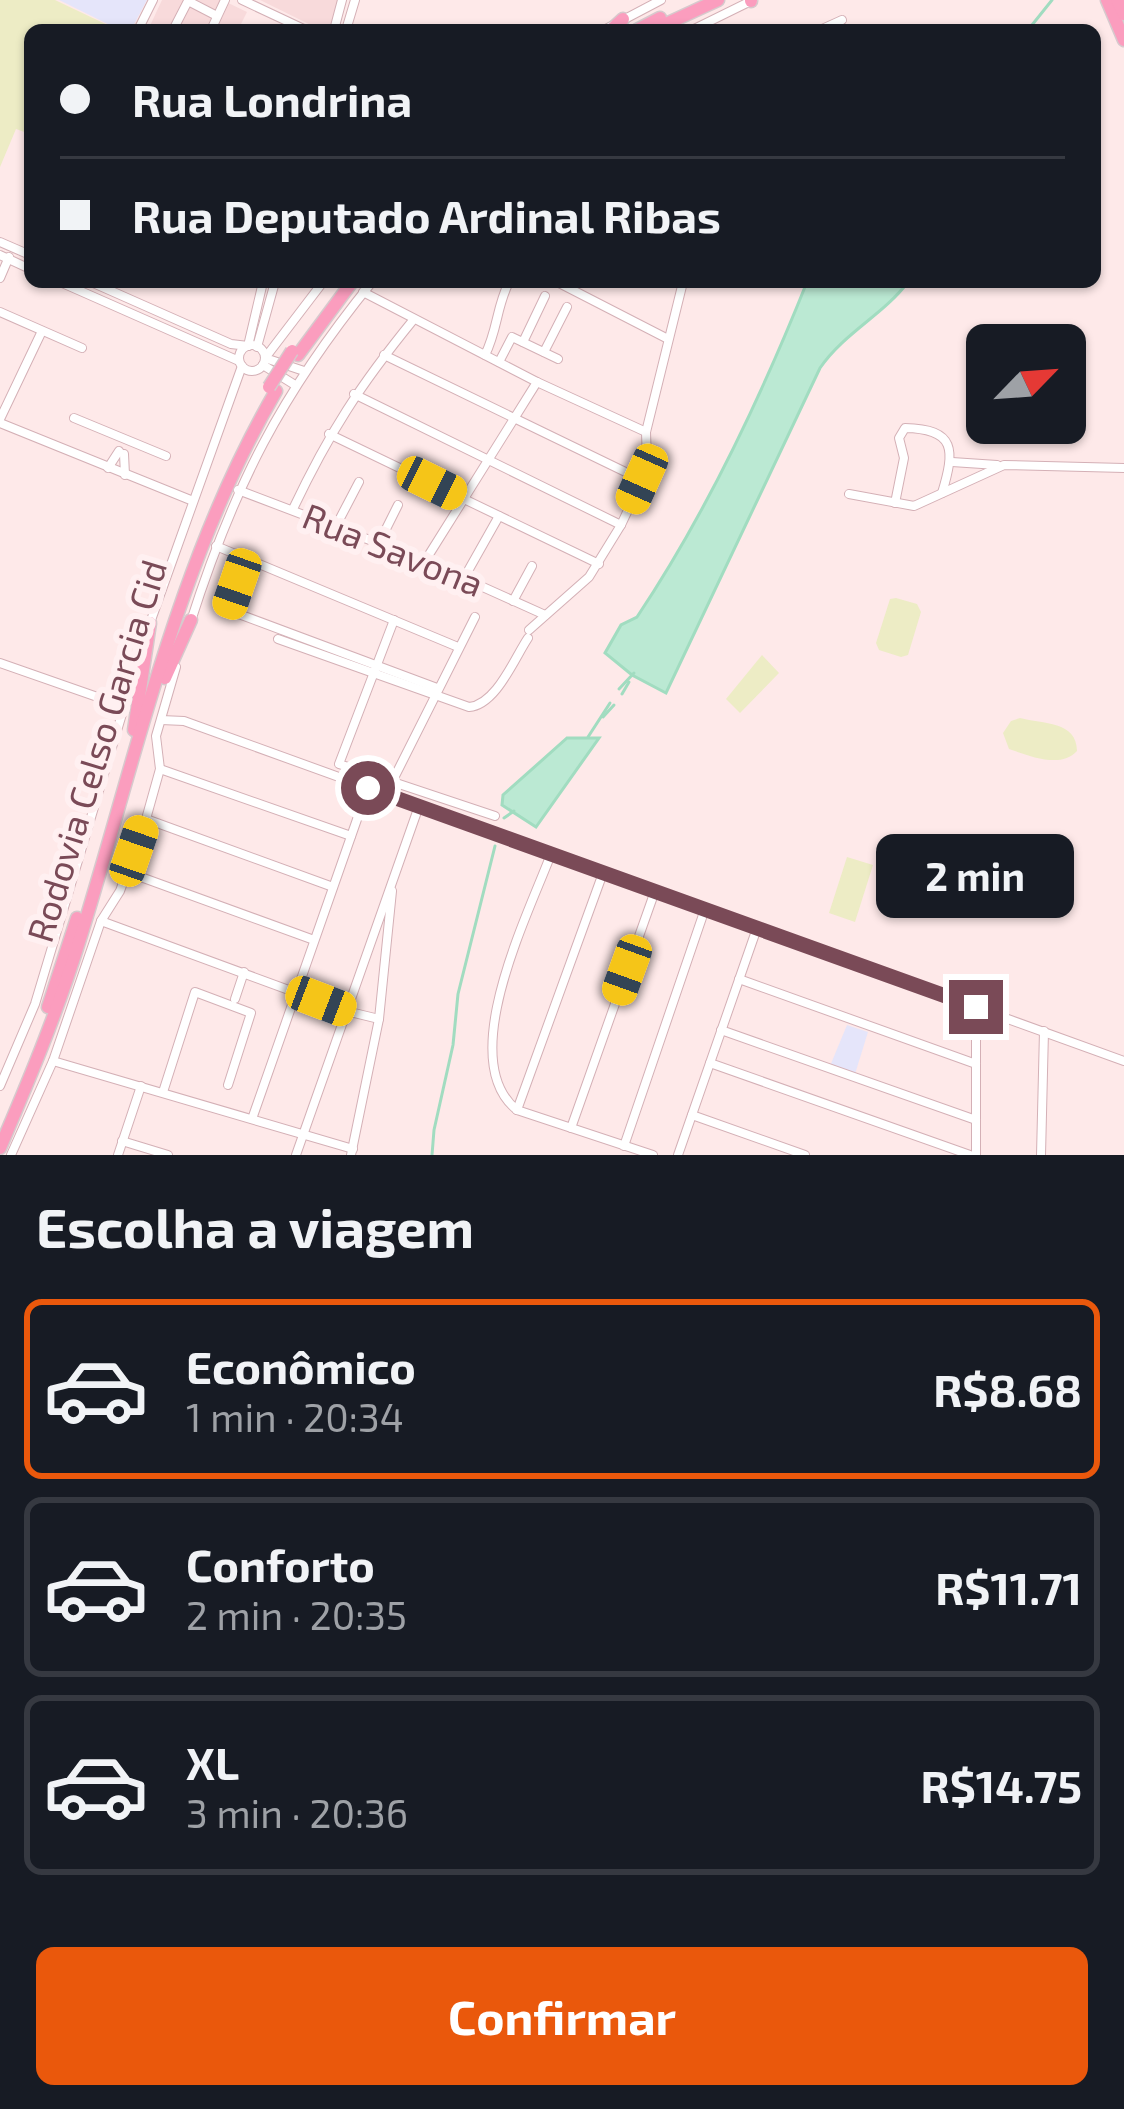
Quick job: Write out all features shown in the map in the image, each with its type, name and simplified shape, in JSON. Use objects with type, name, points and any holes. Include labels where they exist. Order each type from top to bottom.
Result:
[{"type":"highway","points":[[650,24],[700,0]]},
{"type":"highway","points":[[666,24],[718,0]]},
{"type":"highway","points":[[1106,0],[1120,16]]},
{"type":"highway","points":[[1117,0],[1124,40]]},
{"type":"highway","points":[[616,24],[623,19]]},
{"type":"highway","name":"Rodovia Celso Garcia Cid","points":[[0,1125],[32,1053],[71,940],[200,526],[233,452],[339,288]]},
{"type":"highway","name":"Rodovia Celso Garcia Cid","points":[[295,353],[357,288]]},
{"type":"highway","points":[[138,729],[191,620]]},
{"type":"highway","points":[[138,729],[150,623]]},
{"type":"highway","name":"Rodovia Celso Garcia Cid","points":[[0,1148],[78,946],[138,729]]},
{"type":"street","points":[[214,24],[225,0]]},
{"type":"street","points":[[242,0],[293,24]]},
{"type":"street","points":[[623,19],[661,0]]},
{"type":"street","points":[[705,24],[752,0]]},
{"type":"street","points":[[176,24],[188,1],[218,16]]},
{"type":"street","points":[[713,20],[717,24]]},
{"type":"street","points":[[833,24],[842,20]]},
{"type":"street","points":[[0,242],[24,252]]},
{"type":"street","points":[[0,278],[4,257],[13,248]]},
{"type":"street","points":[[73,288],[254,371],[319,288]]},
{"type":"street","points":[[104,288],[231,344],[252,346]]},
{"type":"street","points":[[261,288],[252,346],[264,362],[295,385]]},
{"type":"street","points":[[0,1086],[35,1004],[150,623],[218,441],[241,352],[252,346],[273,288]]},
{"type":"street","points":[[11,1155],[53,1060],[101,920],[121,891],[146,818],[160,769],[156,736],[167,696],[238,490],[295,385],[357,288]]},
{"type":"street","points":[[360,288],[485,356],[646,432]]},
{"type":"street","points":[[485,356],[499,326],[497,305],[506,288]]},
{"type":"street","points":[[568,288],[668,339]]},
{"type":"street","points":[[278,639],[469,707],[480,706],[528,634],[599,564],[621,525],[647,462],[646,432],[681,288]]},
{"type":"street","points":[[523,342],[545,296]]},
{"type":"street","points":[[544,352],[567,308]]},
{"type":"street","points":[[0,312],[82,348]]},
{"type":"street","points":[[153,324],[155,318],[170,319]]},
{"type":"street","points":[[293,509],[329,434],[414,319]]},
{"type":"street","points":[[43,331],[0,421],[193,501]]},
{"type":"street","points":[[499,362],[512,337],[558,359]]},
{"type":"street","points":[[384,356],[642,479]]},
{"type":"street","points":[[264,362],[304,371]]},
{"type":"street","points":[[425,560],[537,382]]},
{"type":"street","points":[[355,394],[621,525]]},
{"type":"street","points":[[74,418],[124,446],[166,456]]},
{"type":"street","points":[[896,503],[904,458],[899,438],[905,428],[932,429],[951,451],[942,494]]},
{"type":"street","points":[[329,434],[599,564]]},
{"type":"street","points":[[109,468],[124,446]]},
{"type":"street","points":[[124,446],[125,475]]},
{"type":"street","points":[[952,462],[1124,467]]},
{"type":"street","points":[[849,494],[914,506],[1004,465]]},
{"type":"street","points":[[336,526],[359,482]]},
{"type":"street","name":"Rua Savona","points":[[238,490],[425,560],[545,615]]},
{"type":"street","points":[[379,543],[398,505]]},
{"type":"street","points":[[464,578],[499,516]]},
{"type":"street","points":[[216,546],[458,647]]},
{"type":"street","points":[[246,559],[228,610],[374,670]]},
{"type":"street","points":[[513,601],[532,566]]},
{"type":"street","points":[[392,782],[475,617]]},
{"type":"street","points":[[394,620],[338,764],[495,816]]},
{"type":"street","points":[[0,663],[126,707]]},
{"type":"street","points":[[167,696],[184,721]]},
{"type":"street","points":[[161,720],[184,721],[1124,1061]]},
{"type":"street","points":[[160,769],[351,836]]},
{"type":"street","points":[[252,1119],[368,788]]},
{"type":"street","points":[[296,1155],[418,806]]},
{"type":"street","points":[[146,818],[333,887]]},
{"type":"street","points":[[551,854],[495,1004],[491,1033],[495,1064],[510,1106],[653,1155]]},
{"type":"street","points":[[127,872],[314,940]]},
{"type":"street","points":[[517,1110],[603,873]]},
{"type":"street","points":[[53,1060],[352,1152],[379,1019],[394,877]]},
{"type":"street","points":[[571,1128],[655,891]]},
{"type":"street","points":[[624,1146],[705,909]]},
{"type":"street","points":[[101,920],[379,1019]]},
{"type":"street","points":[[678,1155],[757,928]]},
{"type":"street","points":[[235,999],[244,972]]},
{"type":"street","points":[[739,979],[976,1064]]},
{"type":"street","points":[[163,1092],[195,992],[251,1013],[228,1085]]},
{"type":"street","points":[[710,1064],[973,1155],[976,1007]]},
{"type":"street","points":[[721,1030],[976,1120]]},
{"type":"street","points":[[1041,1155],[1044,1031]]},
{"type":"street","points":[[118,1155],[141,1086]]},
{"type":"street","points":[[692,1115],[805,1155]]},
{"type":"street","points":[[122,1142],[168,1155]]},
{"type":"shaded area","points":[[0,0],[55,0],[105,24],[24,24],[24,132],[16,129],[0,167]]},
{"type":"shaded area","points":[[59,0],[147,0],[134,24],[108,24]]},
{"type":"shaded area","points":[[162,0],[222,0],[247,12],[241,24],[151,24]]},
{"type":"shaded area","points":[[260,0],[340,0],[333,24],[309,24]]},
{"type":"shaded area","points":[[804,288],[902,288],[820,368],[666,693],[605,653],[621,625],[637,617],[662,578],[709,496]]},
{"type":"shaded area","points":[[890,599],[917,604],[921,612],[908,655],[901,657],[879,650],[876,643]]},
{"type":"shaded area","points":[[762,655],[779,673],[740,713],[726,699]]},
{"type":"shaded area","points":[[1020,718],[1065,729],[1077,751],[1054,760],[1009,749],[1003,733],[1011,721]]},
{"type":"shaded area","points":[[567,738],[599,738],[536,827],[502,805],[503,795]]},
{"type":"shaded area","points":[[847,857],[873,865],[855,922],[829,913]]},
{"type":"shaded area","points":[[847,1025],[868,1032],[855,1074],[830,1066]]},
{"type":"waterway","points":[[1033,24],[1052,0]]},
{"type":"waterway","points":[[619,689],[634,673]]},
{"type":"waterway","points":[[622,694],[629,682]]},
{"type":"waterway","points":[[588,737],[610,703]]},
{"type":"waterway","points":[[603,717],[614,705]]},
{"type":"waterway","points":[[504,818],[514,811]]},
{"type":"waterway","points":[[432,1155],[458,994],[495,846]]},
{"type":"route","points":[[368,788],[976,1007]]}]
